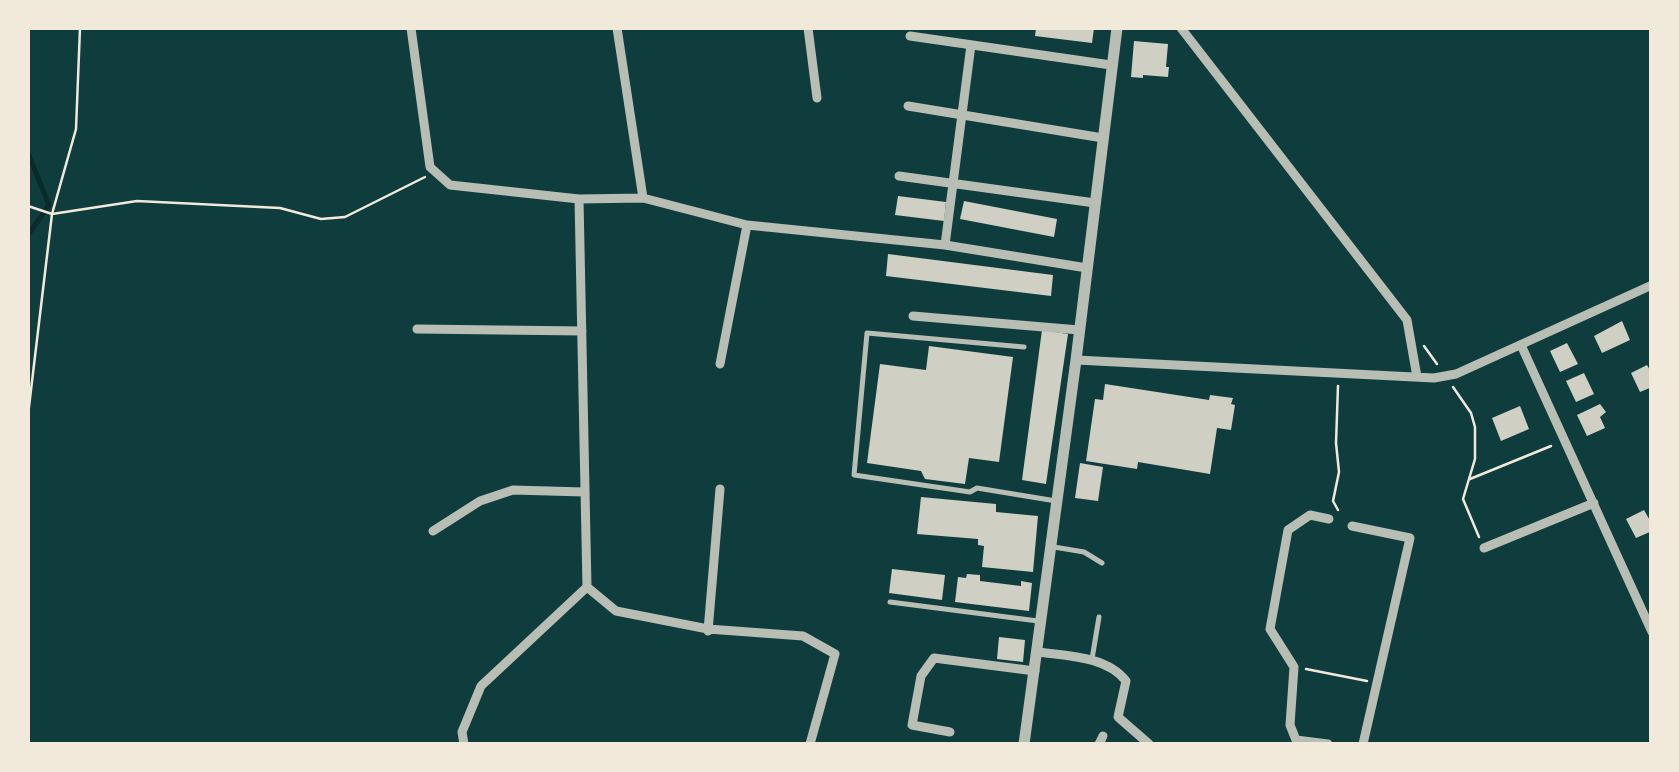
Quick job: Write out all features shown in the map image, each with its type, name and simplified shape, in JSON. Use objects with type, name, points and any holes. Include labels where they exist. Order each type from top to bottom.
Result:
[{"type":"street","points":[[411,28],[430,167],[450,185],[579,199],[642,198],[747,225],[945,246],[1088,268]]},
{"type":"street","points":[[617,28],[642,198]]},
{"type":"street","points":[[808,28],[817,98]]},
{"type":"street","points":[[1024,744],[1117,28]]},
{"type":"street","points":[[1181,28],[1407,320],[1417,378]]},
{"type":"street","points":[[910,36],[1111,65]]},
{"type":"street","points":[[945,246],[972,45]]},
{"type":"street","points":[[908,106],[1103,138]]},
{"type":"street","points":[[899,176],[1095,203]]},
{"type":"street","points":[[579,199],[587,587],[616,611],[708,631],[804,636],[835,654],[810,744]]},
{"type":"street","points":[[720,364],[747,225]]},
{"type":"street","points":[[1076,360],[1417,378],[1445,376],[1652,286]]},
{"type":"street","points":[[914,316],[1078,330]]},
{"type":"street","points":[[416,329],[582,331]]},
{"type":"street","points":[[1521,345],[1652,632]]},
{"type":"street","points":[[708,631],[720,488]]},
{"type":"street","points":[[433,531],[480,501],[513,490],[584,492]]},
{"type":"street","points":[[1484,548],[1594,502]]},
{"type":"street","points":[[1328,520],[1310,515],[1288,530],[1270,628],[1294,666],[1290,724],[1296,742],[1328,744]]},
{"type":"street","points":[[1352,526],[1410,538],[1363,744]]},
{"type":"street","points":[[464,744],[462,732],[481,686],[587,587]]},
{"type":"street","points":[[1038,652],[1092,659],[1123,675],[1126,680],[1118,717],[1149,744]]},
{"type":"street","points":[[950,732],[912,725],[921,676],[934,658],[1035,672]]},
{"type":"lane","points":[[1024,348],[866,332],[854,475],[1056,500]]},
{"type":"lane","points":[[1051,546],[1084,552],[1102,563]]},
{"type":"lane","points":[[890,602],[1042,621]]},
{"type":"lane","points":[[1092,659],[1099,617]]},
{"type":"path","points":[[28,415],[52,214],[76,129],[80,28]]},
{"type":"path","points":[[28,206],[52,214],[137,201],[280,208],[321,219],[346,217],[436,172]]},
{"type":"path","points":[[1407,320],[1471,413],[1475,459],[1463,498],[1484,548]]},
{"type":"path","points":[[1338,374],[1339,472],[1333,501],[1340,513]]},
{"type":"path","points":[[1469,479],[1565,440]]},
{"type":"path","points":[[1294,666],[1378,683]]},
{"type":"building","points":[[1036,28],[1094,28],[1092,43],[1035,36]]},
{"type":"building","points":[[1134,41],[1168,44],[1168,77],[1131,77]]},
{"type":"building","points":[[898,196],[946,202],[944,221],[895,215]]},
{"type":"building","points":[[964,201],[1057,219],[1054,237],[960,219]]},
{"type":"building","points":[[888,254],[1053,275],[1051,296],[886,276]]},
{"type":"building","points":[[1622,321],[1630,340],[1602,353],[1594,336]]},
{"type":"building","points":[[1042,330],[1068,334],[1046,484],[1022,480]]},
{"type":"building","points":[[1567,343],[1578,364],[1560,372],[1550,351]]},
{"type":"building","points":[[929,346],[1013,357],[999,462],[969,458],[965,484],[925,479],[921,471],[867,463],[880,364],[926,370]]},
{"type":"building","points":[[1647,365],[1652,387],[1640,392],[1631,373]]},
{"type":"building","points":[[1584,373],[1594,394],[1576,402],[1566,381]]},
{"type":"building","points":[[1105,384],[1209,400],[1210,395],[1233,398],[1231,430],[1217,428],[1210,474],[1138,462],[1137,469],[1086,461],[1095,399],[1103,400]]},
{"type":"building","points":[[1600,404],[1606,412],[1600,417],[1605,428],[1587,436],[1577,415]]},
{"type":"building","points":[[1520,406],[1529,429],[1501,441],[1492,418]]},
{"type":"building","points":[[1080,463],[1103,467],[1098,501],[1075,498]]},
{"type":"building","points":[[921,497],[996,504],[996,512],[1038,516],[1033,572],[982,567],[984,546],[978,545],[978,539],[917,534]]},
{"type":"building","points":[[1644,510],[1652,531],[1636,538],[1626,519]]},
{"type":"building","points":[[892,569],[945,575],[942,600],[889,593]]},
{"type":"building","points":[[967,574],[980,575],[980,581],[1021,586],[1021,581],[1032,583],[1029,611],[955,602],[958,577],[966,578]]},
{"type":"building","points":[[999,637],[1025,640],[1023,662],[997,659]]},
{"type":"waterway","points":[[28,153],[49,205],[28,235]]}]
